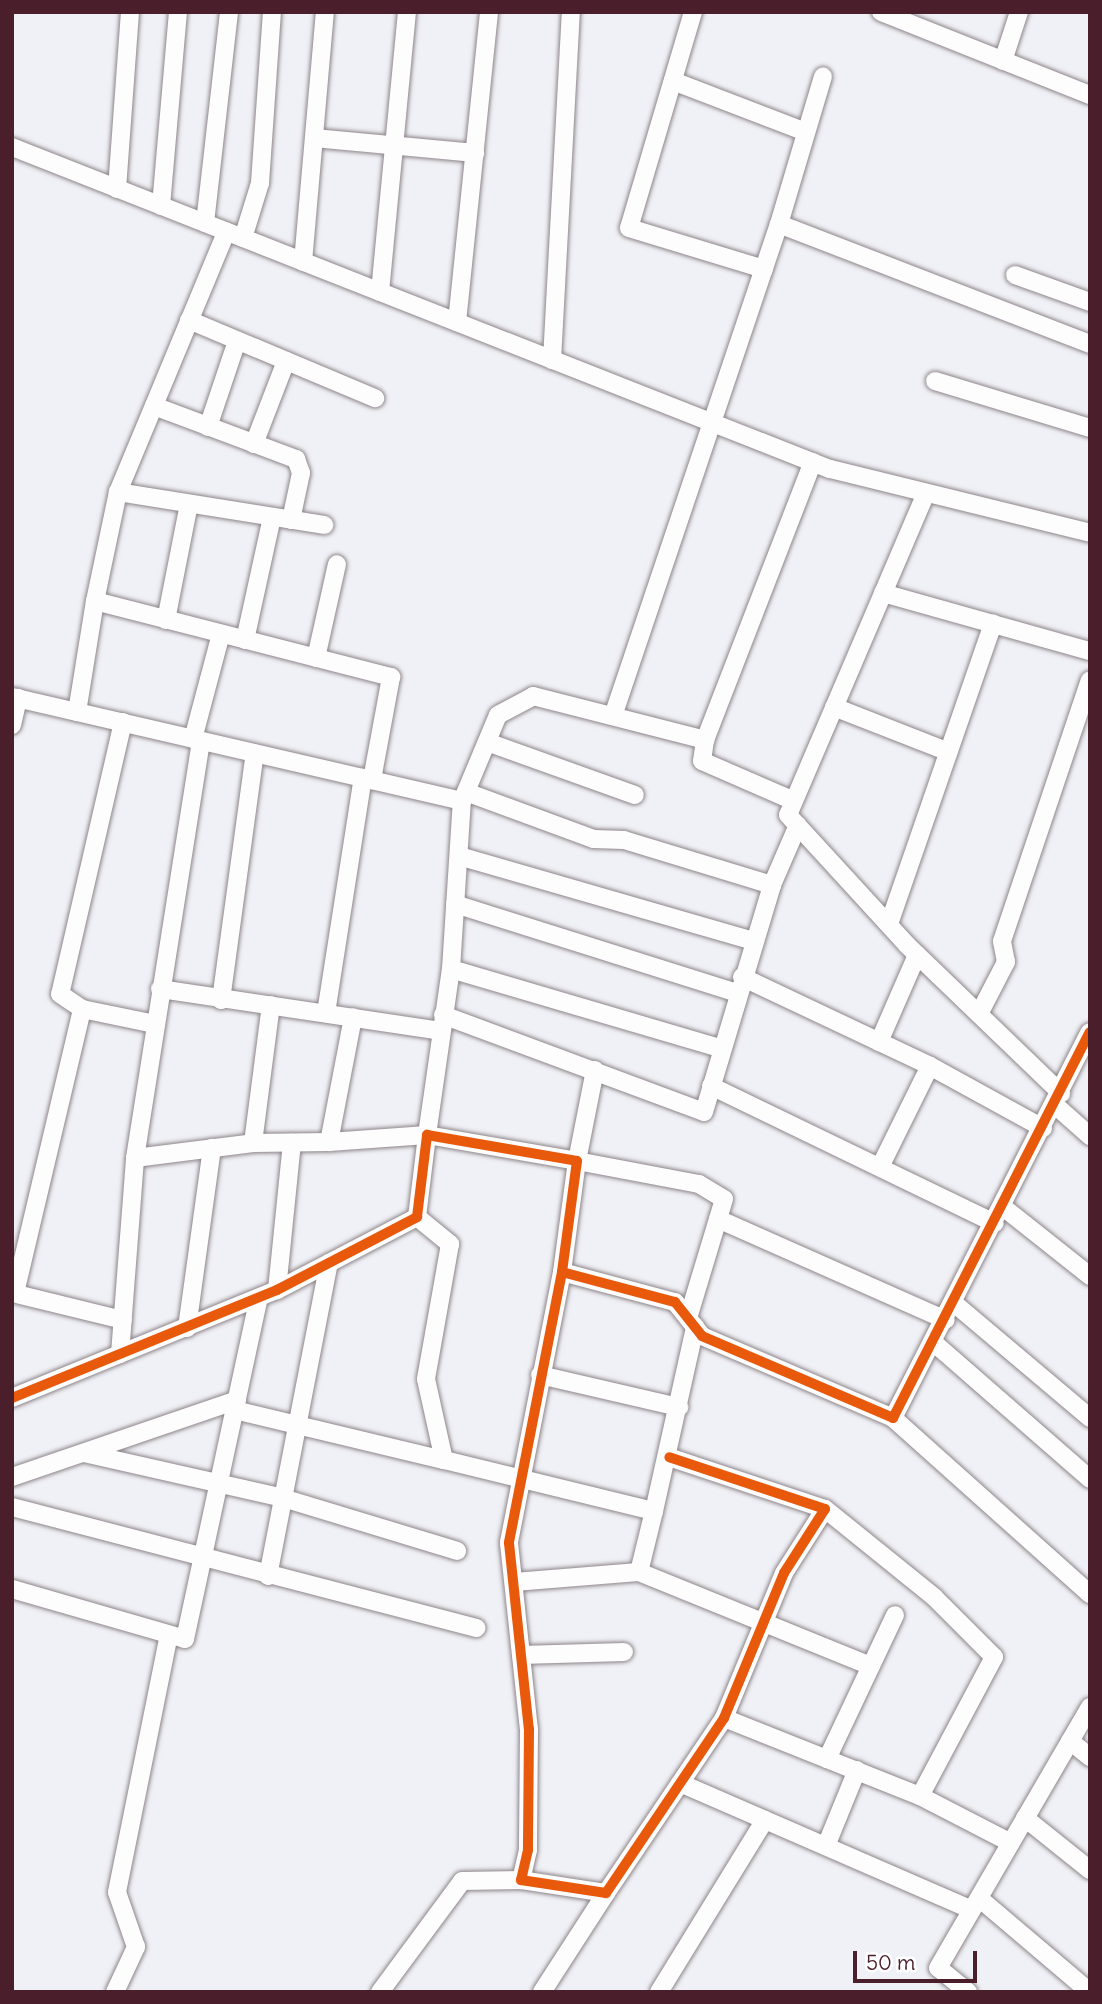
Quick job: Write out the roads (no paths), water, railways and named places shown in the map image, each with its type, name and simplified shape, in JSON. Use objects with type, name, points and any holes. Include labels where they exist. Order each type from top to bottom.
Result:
[{"type":"street","points":[[117,188],[130,12]]},
{"type":"street","points":[[161,206],[178,12]]},
{"type":"street","points":[[205,223],[229,12]]},
{"type":"street","points":[[77,712],[95,601],[118,492],[189,320],[260,183],[272,12]]},
{"type":"street","points":[[303,262],[325,12]]},
{"type":"street","points":[[380,292],[407,12]]},
{"type":"street","points":[[457,322],[489,12]]},
{"type":"street","points":[[552,360],[571,12]]},
{"type":"street","points":[[693,12],[629,228],[764,269]]},
{"type":"street","points":[[881,12],[923,20],[1003,61],[1090,95]]},
{"type":"street","points":[[1003,61],[1018,12]]},
{"type":"street","points":[[613,716],[714,423],[779,224],[823,76]]},
{"type":"street","points":[[673,80],[806,132]]},
{"type":"street","points":[[314,138],[475,153]]},
{"type":"street","points":[[12,147],[813,462],[1090,533]]},
{"type":"street","points":[[779,224],[1090,344]]},
{"type":"street","points":[[1015,275],[1090,302]]},
{"type":"street","points":[[189,320],[375,398]]},
{"type":"street","points":[[208,427],[237,341]]},
{"type":"street","points":[[254,444],[286,361]]},
{"type":"street","points":[[935,381],[1090,428]]},
{"type":"street","points":[[154,406],[254,444],[300,465],[291,520]]},
{"type":"street","points":[[794,801],[702,761],[705,740],[813,462]]},
{"type":"street","points":[[118,492],[324,525]]},
{"type":"street","points":[[926,493],[788,815],[917,955],[979,1014],[1090,1136]]},
{"type":"street","points":[[166,620],[189,504]]},
{"type":"street","points":[[245,640],[272,517]]},
{"type":"street","points":[[316,658],[337,564]]},
{"type":"street","points":[[883,593],[1090,651]]},
{"type":"street","points":[[95,601],[391,677],[368,779],[326,1013]]},
{"type":"street","points":[[888,924],[993,624]]},
{"type":"street","points":[[120,1354],[135,1158],[197,740],[221,634]]},
{"type":"street","points":[[979,1014],[1006,962],[1002,941],[1090,680]]},
{"type":"street","points":[[417,1217],[441,1023],[451,969],[464,797],[498,715],[533,696],[705,740]]},
{"type":"street","points":[[12,724],[15,698],[368,779],[464,797],[594,839],[624,840],[772,885]]},
{"type":"street","points":[[834,707],[948,752]]},
{"type":"street","points":[[123,722],[60,994],[82,1009],[155,1024]]},
{"type":"street","points":[[487,742],[635,795]]},
{"type":"street","points":[[221,1000],[255,753]]},
{"type":"street","points":[[160,989],[221,1000],[353,1017],[441,1023],[595,1070],[704,1112],[772,885],[798,825]]},
{"type":"street","points":[[458,856],[754,941]]},
{"type":"street","points":[[455,904],[740,985],[930,1066],[1043,1128]]},
{"type":"street","points":[[879,1042],[917,955]]},
{"type":"street","points":[[451,969],[722,1049]]},
{"type":"street","points":[[253,1143],[271,1005]]},
{"type":"street","points":[[82,1009],[14,1293],[123,1320]]},
{"type":"street","points":[[329,1142],[353,1017]]},
{"type":"street","points":[[893,1418],[955,1304],[1088,1042]]},
{"type":"street","points":[[880,1167],[930,1066]]},
{"type":"street","points":[[521,1880],[528,1850],[529,1729],[509,1543],[519,1478],[562,1272],[577,1161],[595,1070]]},
{"type":"street","points":[[712,1086],[880,1167],[999,1215],[1090,1276]]},
{"type":"street","points":[[135,1158],[253,1143],[329,1142],[427,1135],[699,1184],[724,1199],[691,1322],[669,1457],[639,1572]]},
{"type":"street","points":[[277,1290],[292,1143]]},
{"type":"street","points":[[187,1328],[212,1148]]},
{"type":"street","points":[[12,1398],[277,1290],[417,1217]]},
{"type":"street","points":[[417,1217],[450,1244],[426,1379],[444,1460]]},
{"type":"street","points":[[718,1219],[946,1320]]},
{"type":"street","points":[[268,1576],[329,1263]]},
{"type":"street","points":[[562,1272],[675,1302],[702,1336],[893,1418],[1090,1594]]},
{"type":"street","points":[[12,1589],[185,1639],[259,1298]]},
{"type":"street","points":[[955,1304],[1090,1418]]},
{"type":"street","points":[[933,1342],[1090,1479]]},
{"type":"street","points":[[540,1375],[679,1407]]},
{"type":"street","points":[[12,1477],[236,1405],[444,1460],[654,1511]]},
{"type":"street","points":[[84,1453],[283,1498],[457,1550]]},
{"type":"street","points":[[669,1457],[825,1509],[934,1597],[994,1657],[920,1796]]},
{"type":"street","points":[[12,1507],[268,1576],[476,1628]]},
{"type":"street","points":[[542,1992],[724,1718],[784,1573],[825,1509]]},
{"type":"street","points":[[514,1583],[639,1572],[871,1666]]},
{"type":"street","points":[[827,1759],[895,1615]]},
{"type":"street","points":[[115,1992],[136,1947],[117,1892],[169,1635]]},
{"type":"street","points":[[521,1655],[624,1652]]},
{"type":"street","points":[[968,1992],[938,1968],[1090,1707]]},
{"type":"street","points":[[724,1718],[920,1796],[1011,1843]]},
{"type":"street","points":[[1070,1741],[1090,1757]]},
{"type":"street","points":[[826,1846],[857,1770]]},
{"type":"street","points":[[680,1783],[826,1846],[976,1904],[1090,1992]]},
{"type":"street","points":[[1025,1818],[1090,1870]]},
{"type":"street","points":[[659,1992],[765,1819]]},
{"type":"street","points":[[380,1992],[462,1881],[521,1880],[606,1893]]}]
